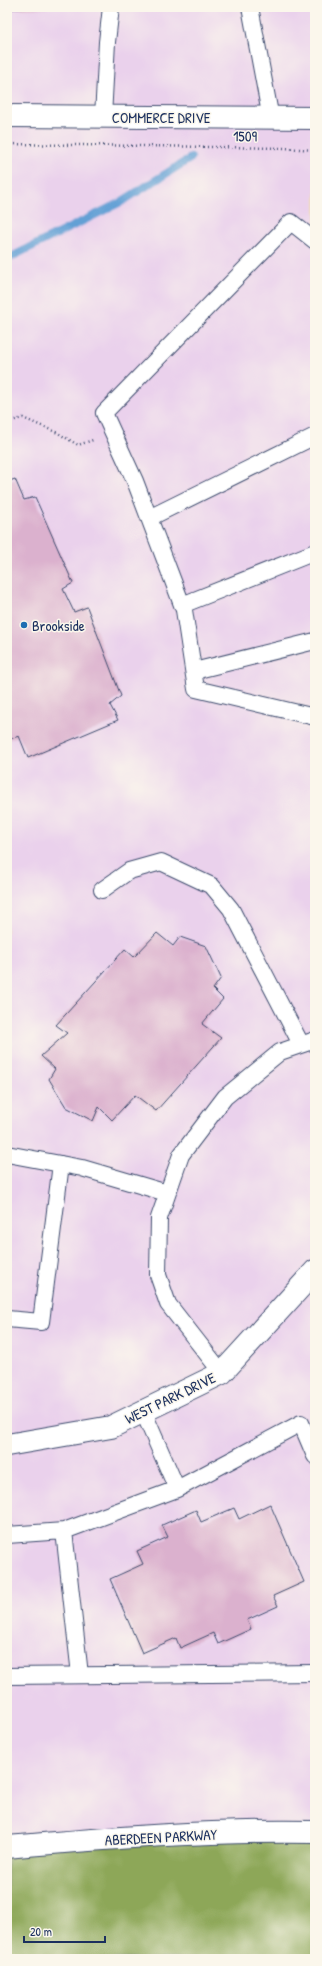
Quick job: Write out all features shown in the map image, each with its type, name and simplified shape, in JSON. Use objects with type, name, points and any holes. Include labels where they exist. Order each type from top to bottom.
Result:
[{"type":"street","name":"COMMERCE DRIVE","points":[[7,116],[271,119],[315,118]]},
{"type":"street","name":"WEST PARK DRIVE","points":[[7,1445],[111,1427],[222,1373],[315,1271]]},
{"type":"street","name":"ABERDEEN PARKWAY","points":[[7,1847],[122,1838],[315,1832]]},
{"type":"lane","points":[[102,117],[111,7]]},
{"type":"lane","points":[[250,7],[271,119]]},
{"type":"lane","points":[[315,241],[291,222],[104,413],[135,481],[182,604],[196,689],[315,717]]},
{"type":"lane","points":[[149,518],[315,436]]},
{"type":"lane","points":[[182,604],[315,552]]},
{"type":"lane","points":[[194,671],[315,641]]},
{"type":"lane","points":[[102,890],[129,871],[161,862],[212,886],[231,910],[308,1042],[280,1052],[225,1097],[181,1155],[159,1218],[158,1275],[168,1304],[222,1373]]},
{"type":"lane","points":[[7,1154],[82,1168],[167,1193]]},
{"type":"lane","points":[[7,1319],[41,1322],[61,1164]]},
{"type":"lane","points":[[143,1411],[177,1489]]},
{"type":"lane","points":[[7,1535],[64,1531],[177,1489],[301,1423],[315,1456]]},
{"type":"lane","points":[[64,1531],[80,1675]]},
{"type":"lane","points":[[7,1676],[315,1673]]},
{"type":"path","name":"1509","points":[[7,144],[284,148],[315,150]]},
{"type":"path","points":[[7,422],[23,418],[58,433],[78,445],[112,432]]},
{"type":"shaded area","points":[[7,7],[315,7],[315,1832],[7,1848]]},
{"type":"green space","points":[[315,1831],[315,1959],[7,1959],[7,1848]]},
{"type":"building","points":[[7,7],[47,7],[47,8],[7,9]]},
{"type":"building","points":[[15,479],[24,500],[35,497],[73,583],[63,589],[74,612],[87,607],[121,696],[110,705],[118,720],[28,758],[19,736],[7,740],[7,482]]},
{"type":"building","points":[[157,933],[173,946],[180,937],[206,946],[221,978],[213,989],[223,999],[202,1024],[221,1038],[156,1111],[135,1095],[112,1120],[99,1107],[93,1121],[66,1107],[49,1079],[55,1069],[41,1056],[67,1033],[56,1025],[125,949],[134,957]]},
{"type":"building","points":[[270,1504],[304,1582],[273,1596],[278,1606],[247,1620],[251,1629],[218,1644],[213,1633],[180,1648],[176,1638],[142,1653],[110,1579],[143,1564],[137,1551],[168,1537],[162,1525],[196,1510],[201,1522],[234,1508],[239,1519]]},
{"type":"waterway","points":[[7,259],[121,202],[191,158]]},
{"type":"place","name":"Brookside","points":[[24,625]]}]
